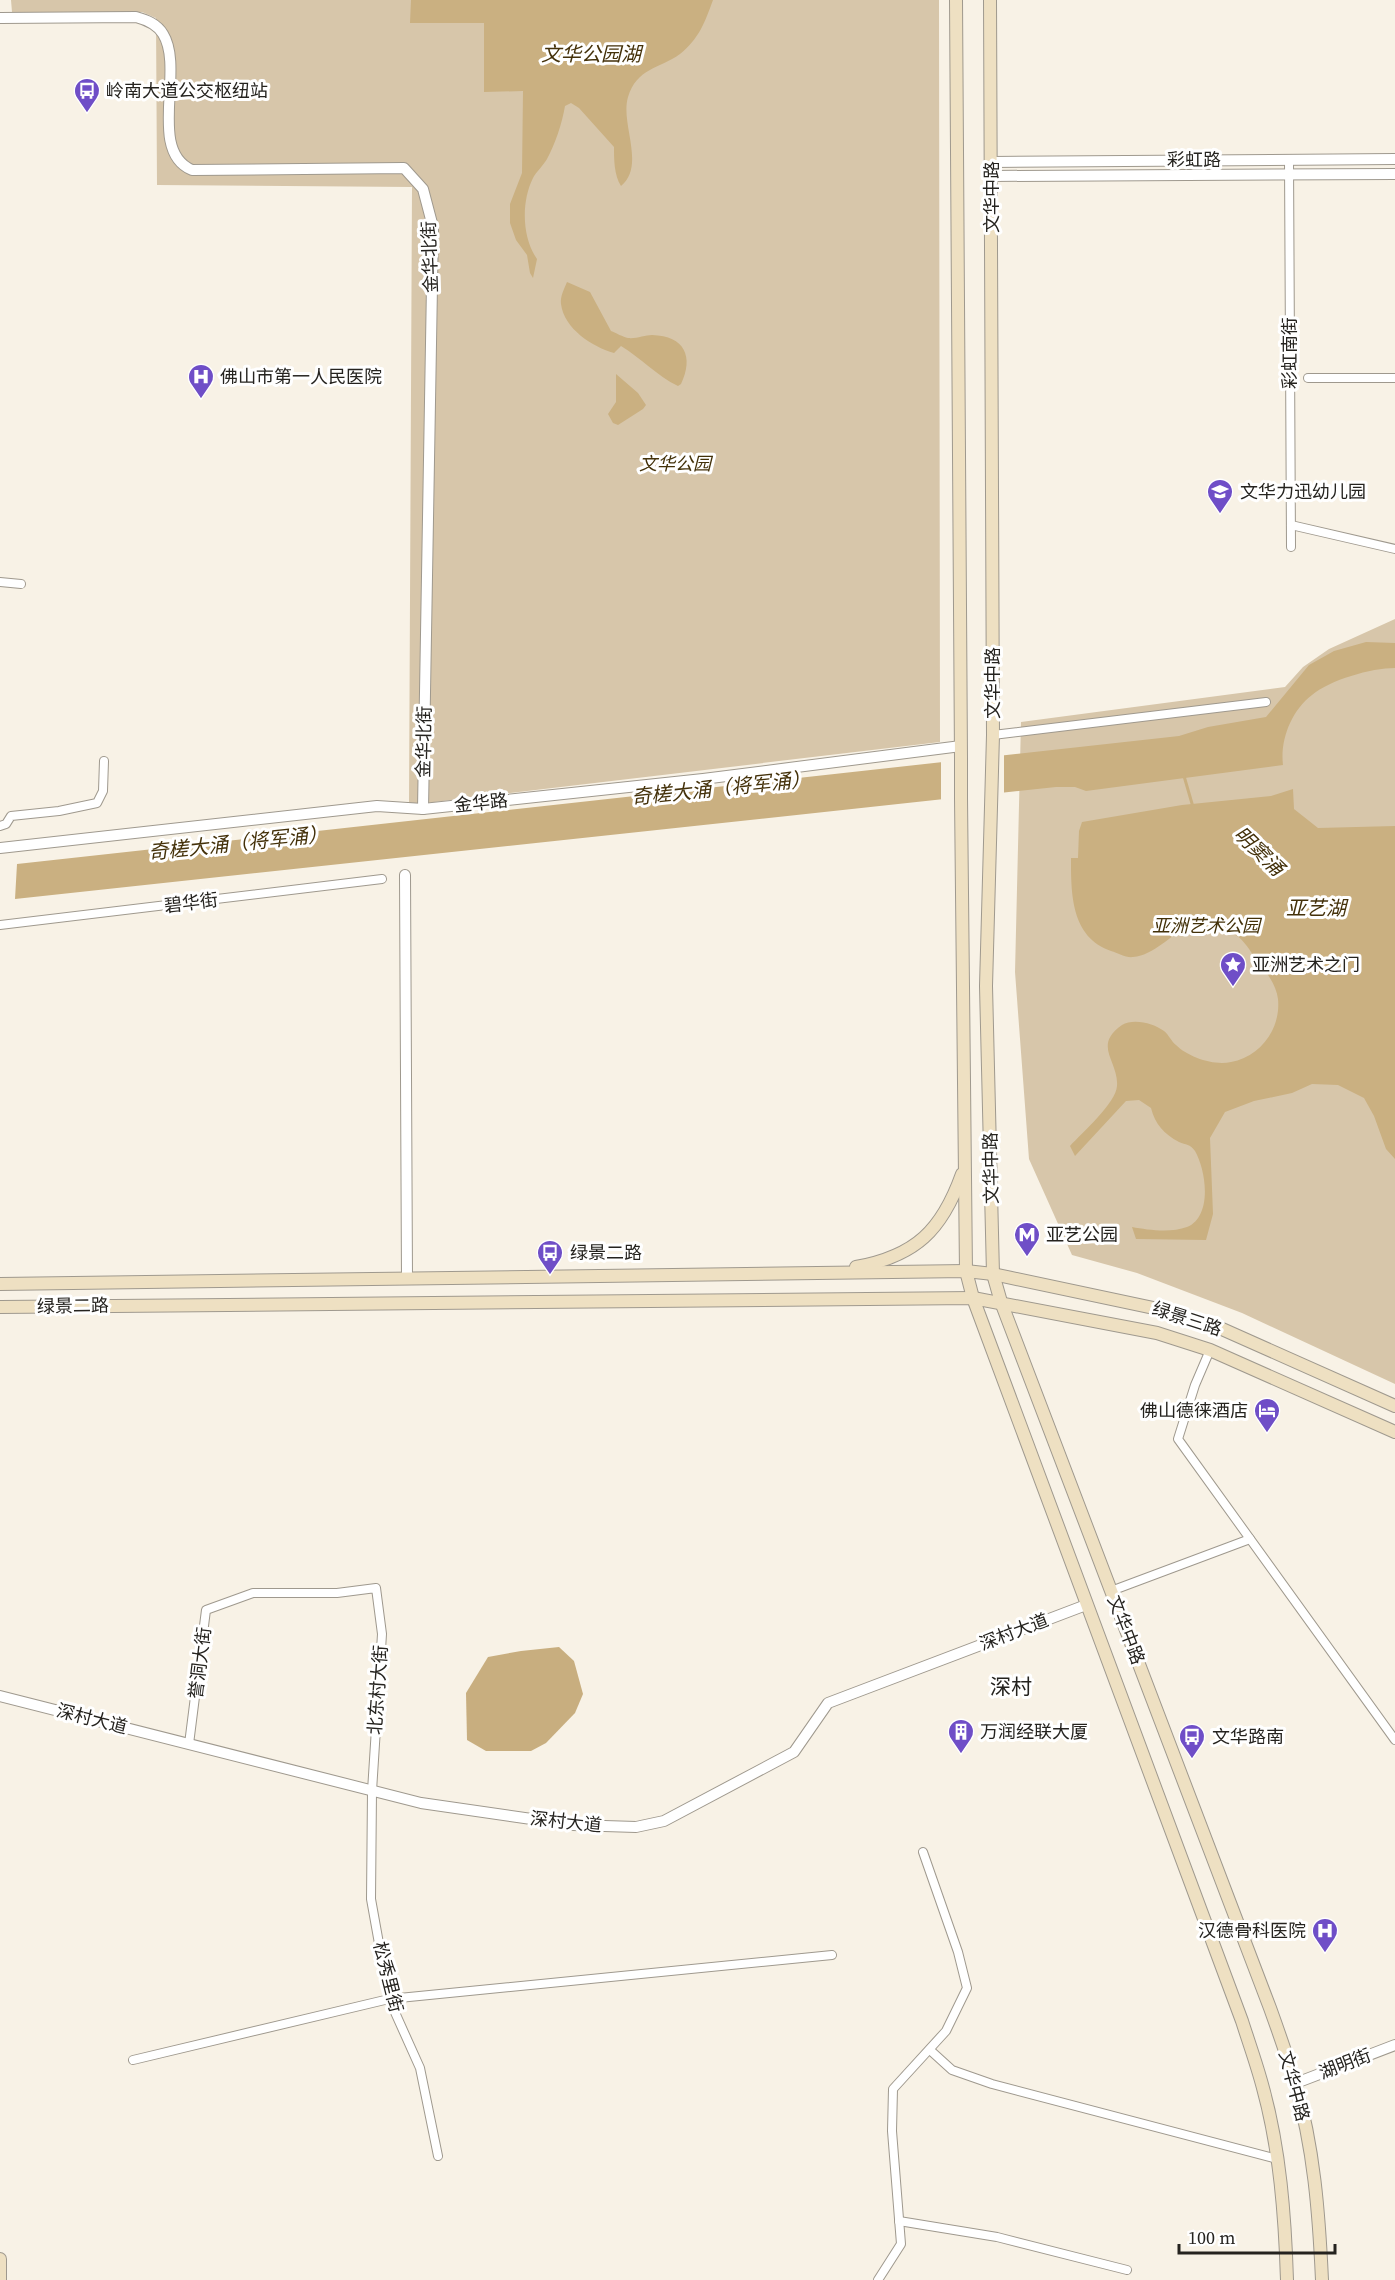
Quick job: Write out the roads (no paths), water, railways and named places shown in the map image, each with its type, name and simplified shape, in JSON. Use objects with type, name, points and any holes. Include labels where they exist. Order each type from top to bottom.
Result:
[{"type":"main road","name":"文华中路","points":[[956,0],[966,1271],[973,1298],[1242,2021],[1264,2089],[1277,2159],[1285,2223],[1287,2280]]},
{"type":"main road","name":"文华中路","points":[[990,0],[993,755],[986,986],[993,1274],[1001,1302],[1270,2008],[1296,2083],[1312,2163],[1320,2223],[1322,2280]]},
{"type":"main road","points":[[825,1273],[871,1264],[907,1250],[935,1228],[953,1200],[965,1164]]},
{"type":"main road","name":"绿景三路","points":[[966,1271],[993,1274],[1163,1310],[1222,1329],[1395,1406]]},
{"type":"main road","name":"绿景二路","points":[[0,1284],[966,1271]]},
{"type":"main road","name":"绿景三路","points":[[973,1298],[1157,1334],[1210,1350],[1395,1431]]},
{"type":"main road","name":"绿景二路","points":[[0,1307],[973,1298]]},
{"type":"main road","points":[[0,2259],[0,2280]]},
{"type":"street","name":"金华北街","points":[[0,18],[136,17],[149,21],[159,28],[164,35],[169,57],[172,149],[183,166],[192,170],[404,168],[423,189],[433,227],[423,809]]},
{"type":"street","name":"彩虹路","points":[[992,162],[1395,159]]},
{"type":"street","name":"彩虹南街","points":[[1289,160],[1291,547]]},
{"type":"street","name":"彩虹路","points":[[992,176],[1395,174]]},
{"type":"street","points":[[1308,378],[1395,378]]},
{"type":"street","points":[[1291,525],[1395,549]]},
{"type":"street","points":[[0,582],[21,584]]},
{"type":"street","points":[[993,735],[1266,702]]},
{"type":"street","name":"金华路","points":[[0,848],[376,806],[423,809],[961,752]]},
{"type":"street","points":[[0,826],[6,824],[10,816],[59,812],[97,803],[103,791],[104,761]]},
{"type":"street","points":[[405,875],[407,1277]]},
{"type":"street","name":"碧华街","points":[[0,925],[382,879]]},
{"type":"street","points":[[1210,1350],[1195,1386],[1178,1439],[1395,1740]]},
{"type":"street","points":[[1111,1591],[1250,1539]]},
{"type":"street","name":"誉洞大街","points":[[189,1744],[207,1610],[253,1593],[337,1593],[376,1588]]},
{"type":"street","name":"北东村大街","points":[[372,1791],[382,1634],[376,1588]]},
{"type":"street","name":"深村大道","points":[[0,1696],[421,1803],[573,1825],[636,1827],[664,1821],[794,1752],[828,1703],[1086,1605]]},
{"type":"street","name":"松秀里街","points":[[372,1791],[371,1899],[389,1999],[420,2068],[438,2156]]},
{"type":"street","points":[[878,2280],[901,2244],[892,2132],[892,2089],[946,2031],[967,1988],[958,1952],[923,1852]]},
{"type":"street","points":[[133,2060],[389,1999],[832,1955]]},
{"type":"street","name":"湖明街","points":[[1296,2083],[1395,2045]]},
{"type":"street","points":[[930,2050],[952,2070],[992,2084],[1277,2159]]},
{"type":"street","points":[[899,2221],[997,2237],[1127,2270]]},
{"type":"water","name":"文华公园湖","points":[[411,0],[713,0],[701,30],[687,48],[672,59],[649,70],[632,87],[626,108],[632,167],[621,186],[614,162],[614,147],[579,108],[571,103],[565,106],[553,147],[533,178],[526,198],[526,230],[528,241],[537,259],[533,278],[527,255],[516,240],[510,223],[510,204],[522,173],[523,91],[484,92],[484,23],[410,23]]},
{"type":"water","points":[[567,282],[590,292],[611,331],[628,338],[663,336],[679,344],[684,350],[687,365],[681,384],[678,386],[670,382],[621,346],[614,353],[581,336],[563,313],[561,299]]},
{"type":"water","points":[[616,374],[638,393],[646,405],[618,425],[613,423],[608,414],[616,402]]},
{"type":"water","name":"奇槎大涌（将军涌）","points":[[1366,642],[1395,643],[1395,668],[1351,676],[1329,684],[1312,695],[1298,709],[1288,727],[1283,746],[1283,765],[1086,791],[1075,787],[1056,787],[15,899],[17,864],[1179,736],[1208,727],[1266,717],[1309,665],[1334,651]]},
{"type":"water","name":"亚艺湖","points":[[1293,789],[1294,809],[1318,828],[1395,826],[1395,1159],[1386,1149],[1374,1116],[1364,1098],[1338,1085],[1312,1084],[1292,1093],[1254,1101],[1225,1112],[1210,1138],[1213,1214],[1206,1240],[1136,1239],[1132,1227],[1174,1230],[1187,1227],[1195,1221],[1204,1203],[1204,1180],[1195,1151],[1165,1132],[1155,1119],[1151,1108],[1139,1100],[1126,1101],[1075,1156],[1070,1146],[1105,1109],[1115,1093],[1117,1077],[1108,1047],[1113,1033],[1127,1023],[1143,1022],[1164,1031],[1176,1045],[1194,1057],[1209,1062],[1231,1062],[1251,1054],[1266,1040],[1276,1021],[1278,999],[1269,976],[1245,943],[1236,935],[1211,926],[1189,927],[1148,953],[1133,957],[1111,951],[1088,936],[1076,913],[1072,886],[1071,858],[1078,858],[1079,831],[1082,822],[1182,805],[1271,796]]},
{"type":"waterway","name":"明窦涌","points":[[1184,776],[1193,807]]},
{"type":"place","name":"岭南大道公交枢纽站","points":[[87,114]]},
{"type":"place","name":"佛山市第一人民医院","points":[[201,400]]},
{"type":"place","name":"文华力迅幼儿园","points":[[1220,515]]},
{"type":"place","name":"亚洲艺术之门","points":[[1233,988]]},
{"type":"place","name":"亚艺公园","points":[[1027,1258]]},
{"type":"place","name":"绿景二路","points":[[550,1276]]},
{"type":"place","name":"佛山德徕酒店","points":[[1267,1434]]},
{"type":"place","name":"万润经联大厦","points":[[961,1755]]},
{"type":"place","name":"文华路南","points":[[1192,1760]]},
{"type":"place","name":"汉德骨科医院","points":[[1325,1954]]},
{"type":"district","name":"深村","points":[[1011,1687]]},
{"type":"park label","name":"文华公园","points":[[675,464]]},
{"type":"park label","name":"亚洲艺术公园","points":[[1206,926]]}]
